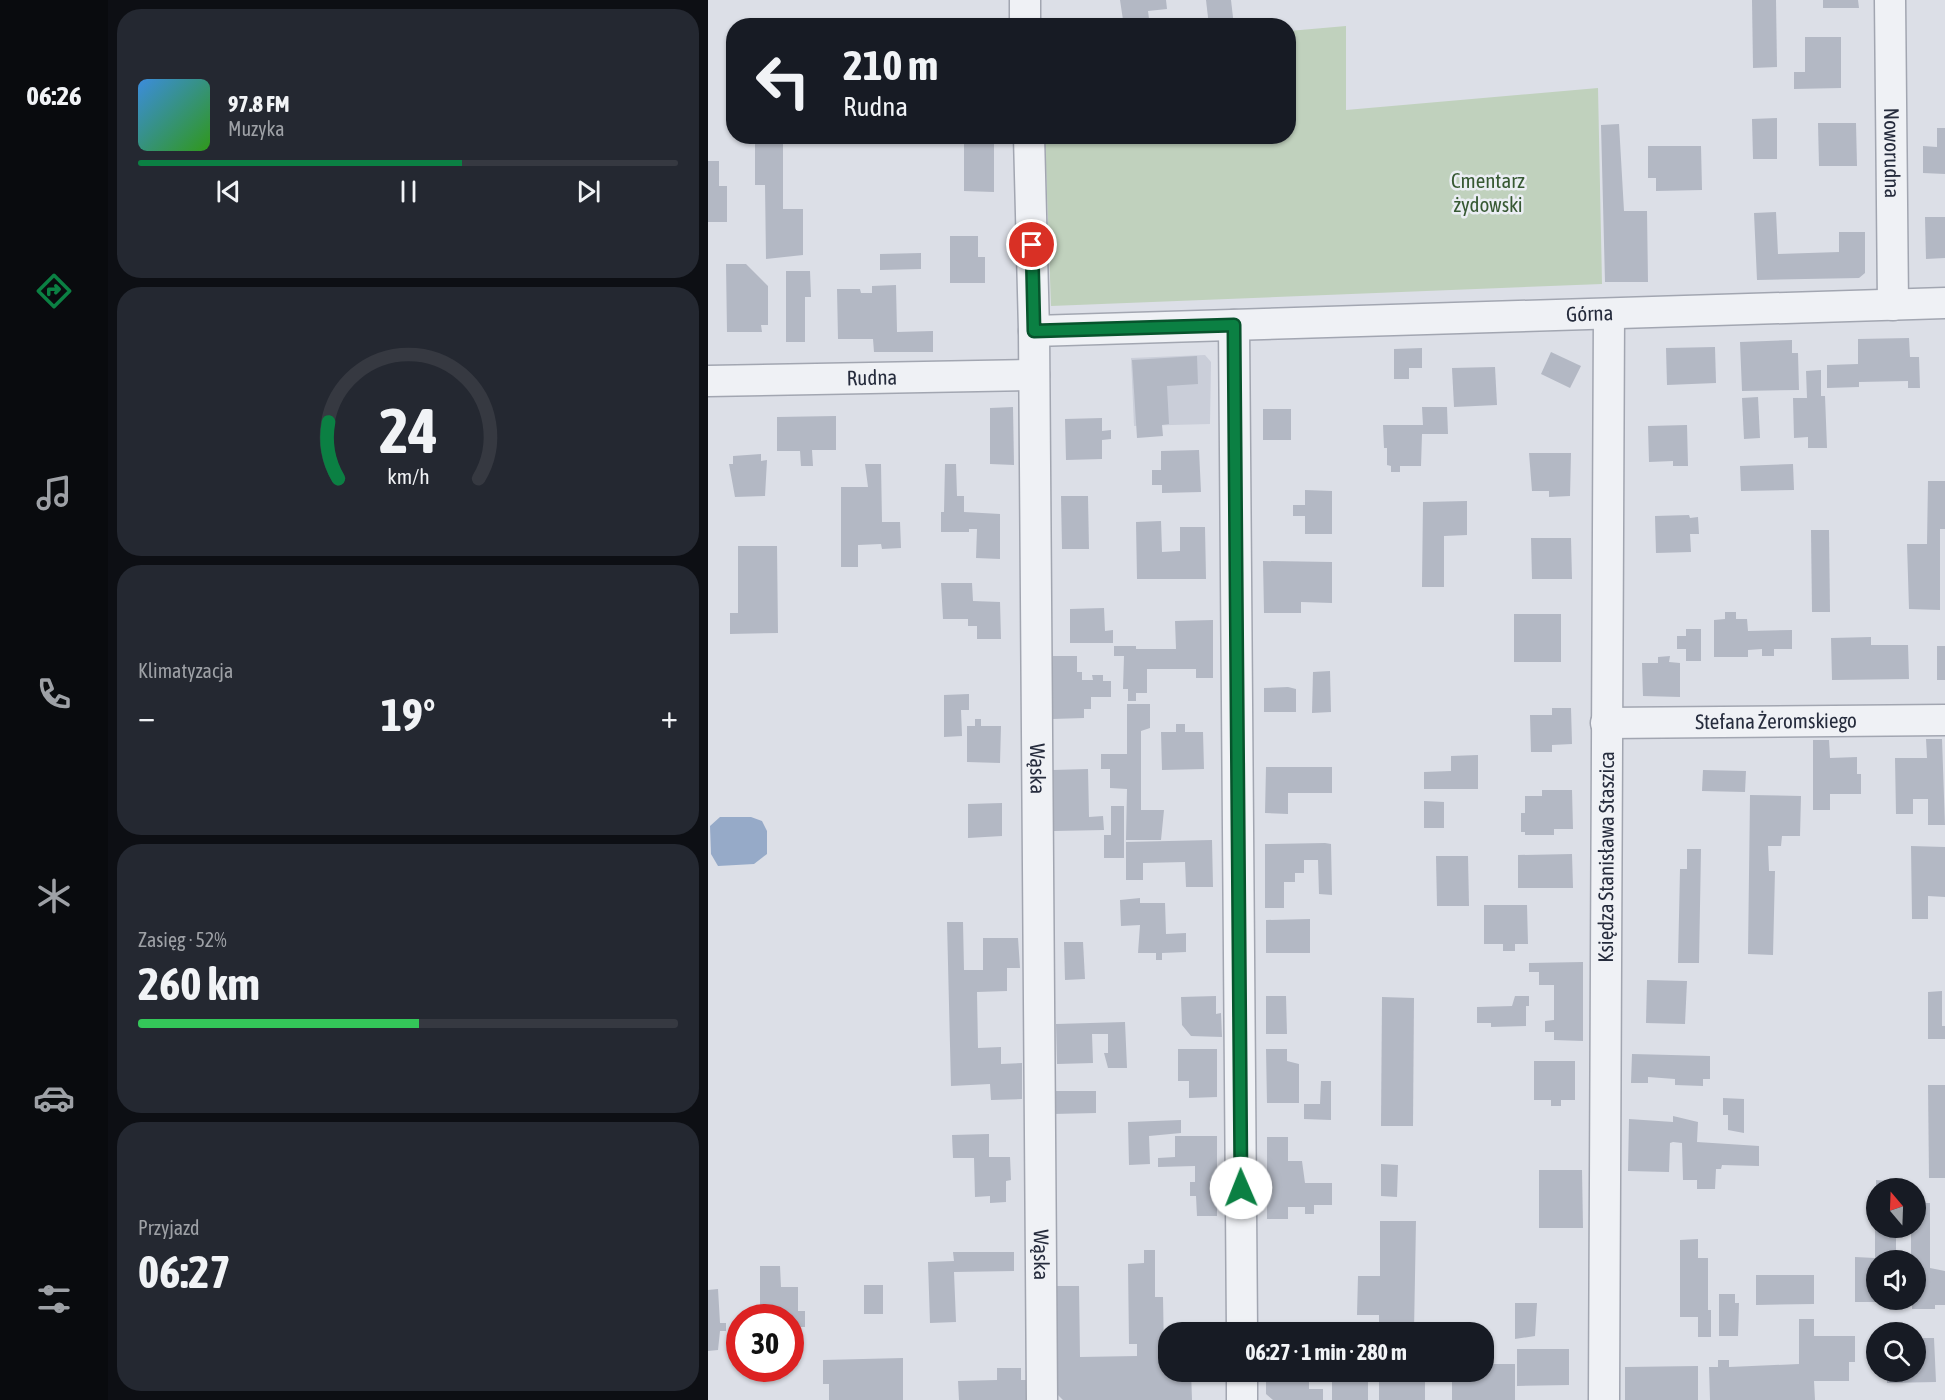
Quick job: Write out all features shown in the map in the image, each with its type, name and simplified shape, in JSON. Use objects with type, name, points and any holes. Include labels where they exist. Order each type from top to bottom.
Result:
[{"type":"street","points":[[1025,0],[1025,18]]},
{"type":"street","name":"Noworudna","points":[[1890,0],[1893,305]]},
{"type":"street","name":"Wąska","points":[[1029,144],[1034,331],[1041,1400]]},
{"type":"street","name":"Górna","points":[[1234,325],[1945,303]]},
{"type":"street","name":"Księdza Stanisława Staszica","points":[[1604,1400],[1609,314]]},
{"type":"street","points":[[1034,331],[1234,325],[1242,1322]]},
{"type":"street","name":"Rudna","points":[[708,381],[1034,375]]},
{"type":"street","name":"Stefana Żeromskiego","points":[[1606,723],[1945,720]]},
{"type":"street","points":[[1242,1382],[1242,1400]]},
{"type":"shaded area","points":[[1205,355],[1211,362],[1210,424],[1134,426],[1131,358]]},
{"type":"green space","name":"Cmentarz żydowski","points":[[1346,26],[1346,110],[1598,88],[1602,284],[1051,306],[1045,144],[1296,144],[1296,30]]},
{"type":"water","points":[[720,817],[751,817],[762,821],[767,831],[767,854],[754,864],[718,866],[711,854],[710,826]]},
{"type":"building","points":[[1120,0],[1166,0],[1167,9],[1148,11],[1149,18],[1123,18]]},
{"type":"building","points":[[1206,0],[1231,0],[1233,18],[1208,18]]},
{"type":"building","points":[[1752,0],[1776,0],[1777,67],[1753,68]]},
{"type":"building","points":[[1823,0],[1858,0],[1859,8],[1823,8]]},
{"type":"building","points":[[1805,37],[1841,37],[1841,88],[1794,89],[1794,72],[1805,72]]},
{"type":"building","points":[[1777,118],[1777,159],[1753,159],[1752,119]]},
{"type":"building","points":[[1818,123],[1856,123],[1857,166],[1819,166]]},
{"type":"building","points":[[1619,124],[1624,211],[1647,211],[1648,282],[1605,282],[1601,125]]},
{"type":"building","points":[[1937,128],[1945,128],[1945,174],[1923,173],[1923,146],[1937,147]]},
{"type":"building","points":[[755,144],[783,144],[783,209],[803,209],[803,255],[766,259],[765,185],[755,185]]},
{"type":"building","points":[[964,144],[994,144],[994,192],[964,191]]},
{"type":"building","points":[[1648,146],[1701,146],[1702,190],[1656,191],[1656,178],[1648,178]]},
{"type":"building","points":[[708,161],[719,161],[719,186],[727,186],[727,222],[708,222]]},
{"type":"building","points":[[1776,212],[1778,254],[1839,252],[1839,232],[1865,232],[1865,273],[1859,278],[1757,280],[1754,213]]},
{"type":"building","points":[[1925,217],[1945,217],[1945,258],[1926,259]]},
{"type":"building","points":[[950,236],[978,236],[978,257],[985,257],[985,283],[950,283]]},
{"type":"building","points":[[921,253],[921,269],[880,270],[880,254]]},
{"type":"building","points":[[726,264],[746,264],[768,286],[768,325],[761,325],[762,332],[727,332]]},
{"type":"building","points":[[786,271],[810,271],[811,297],[805,297],[805,342],[786,342]]},
{"type":"building","points":[[896,285],[897,332],[933,331],[933,352],[874,352],[873,339],[838,339],[837,289],[860,289],[861,293],[872,293],[872,286]]},
{"type":"building","points":[[1909,338],[1910,357],[1919,357],[1920,388],[1908,388],[1908,381],[1859,382],[1859,387],[1827,388],[1827,365],[1858,364],[1858,339]]},
{"type":"building","points":[[1792,340],[1792,353],[1798,353],[1799,390],[1742,391],[1740,342]]},
{"type":"building","points":[[1715,347],[1716,383],[1667,385],[1666,348]]},
{"type":"building","points":[[1422,348],[1422,368],[1409,368],[1409,379],[1394,379],[1394,349]]},
{"type":"building","points":[[1551,352],[1581,366],[1570,388],[1541,374]]},
{"type":"building","points":[[1197,356],[1198,384],[1167,386],[1169,424],[1162,425],[1163,436],[1137,438],[1132,360]]},
{"type":"building","points":[[1495,367],[1497,405],[1454,407],[1452,368]]},
{"type":"building","points":[[1821,370],[1821,396],[1825,396],[1827,448],[1808,448],[1808,437],[1794,438],[1793,398],[1807,398],[1806,371]]},
{"type":"building","points":[[1758,397],[1760,438],[1744,439],[1742,398]]},
{"type":"building","points":[[1013,407],[1014,465],[990,464],[990,408]]},
{"type":"building","points":[[1422,407],[1447,407],[1448,434],[1422,434],[1421,466],[1400,466],[1400,472],[1391,472],[1391,466],[1387,465],[1387,448],[1384,448],[1383,425],[1423,425]]},
{"type":"building","points":[[1263,409],[1291,409],[1291,440],[1263,440]]},
{"type":"building","points":[[836,416],[836,450],[812,450],[813,466],[801,466],[800,451],[777,451],[777,417]]},
{"type":"building","points":[[1102,418],[1102,431],[1111,430],[1111,439],[1102,440],[1102,459],[1066,460],[1065,419]]},
{"type":"building","points":[[1687,425],[1688,466],[1673,466],[1673,461],[1649,462],[1648,426]]},
{"type":"building","points":[[1199,450],[1201,492],[1162,493],[1162,485],[1152,485],[1152,470],[1161,470],[1161,451]]},
{"type":"building","points":[[1529,453],[1571,453],[1570,496],[1549,497],[1549,491],[1532,491]]},
{"type":"building","points":[[761,454],[761,461],[767,460],[765,496],[735,497],[729,464],[733,464],[733,456]]},
{"type":"building","points":[[865,464],[881,464],[882,522],[900,522],[901,548],[882,549],[881,544],[858,545],[858,567],[841,567],[841,487],[868,487]]},
{"type":"building","points":[[945,464],[956,464],[957,496],[964,496],[964,512],[1000,514],[1000,559],[976,558],[977,529],[969,529],[969,532],[941,532],[941,512],[944,512]]},
{"type":"building","points":[[1793,464],[1794,490],[1741,491],[1740,466]]},
{"type":"building","points":[[1928,481],[1945,481],[1945,529],[1940,529],[1940,610],[1909,609],[1907,544],[1927,544]]},
{"type":"building","points":[[1305,490],[1332,491],[1332,534],[1305,534],[1305,516],[1293,516],[1293,505],[1305,505]]},
{"type":"building","points":[[1061,496],[1088,496],[1089,549],[1062,549]]},
{"type":"building","points":[[1467,501],[1467,535],[1444,536],[1444,587],[1422,587],[1423,502]]},
{"type":"building","points":[[1689,515],[1690,518],[1698,517],[1699,534],[1690,534],[1691,552],[1656,553],[1655,516]]},
{"type":"building","points":[[1161,521],[1162,552],[1180,551],[1180,527],[1205,527],[1206,579],[1137,579],[1136,522]]},
{"type":"building","points":[[1811,530],[1829,530],[1830,612],[1812,612]]},
{"type":"building","points":[[1531,538],[1571,538],[1572,579],[1532,579]]},
{"type":"building","points":[[738,546],[777,546],[778,633],[730,634],[730,613],[738,613]]},
{"type":"building","points":[[1263,561],[1332,562],[1332,603],[1301,602],[1301,613],[1264,613]]},
{"type":"building","points":[[941,583],[972,583],[973,601],[1000,602],[1001,639],[977,639],[977,626],[968,626],[968,619],[943,619]]},
{"type":"building","points":[[1104,608],[1105,631],[1113,630],[1113,643],[1070,643],[1070,609]]},
{"type":"building","points":[[1725,612],[1736,612],[1736,619],[1747,619],[1748,631],[1792,630],[1792,649],[1774,649],[1774,656],[1762,656],[1762,649],[1748,650],[1748,657],[1714,657],[1714,620],[1725,619]]},
{"type":"building","points":[[1514,614],[1561,614],[1561,662],[1514,662]]},
{"type":"building","points":[[1213,620],[1213,678],[1196,678],[1196,669],[1147,669],[1147,693],[1136,693],[1136,701],[1128,701],[1128,689],[1123,689],[1124,656],[1114,656],[1114,646],[1136,646],[1136,649],[1176,649],[1175,621]]},
{"type":"building","points":[[1686,629],[1701,629],[1701,661],[1686,661],[1686,649],[1677,649],[1677,636],[1686,636]]},
{"type":"building","points":[[1871,637],[1871,645],[1908,645],[1909,679],[1832,680],[1831,638]]},
{"type":"building","points":[[1937,646],[1945,646],[1945,680],[1937,680]]},
{"type":"building","points":[[1053,656],[1077,656],[1077,672],[1082,672],[1082,680],[1093,680],[1092,675],[1103,675],[1103,681],[1111,681],[1111,697],[1091,697],[1091,709],[1084,709],[1084,718],[1052,719]]},
{"type":"building","points":[[1670,656],[1669,662],[1680,663],[1680,697],[1643,696],[1642,663],[1658,663],[1658,657]]},
{"type":"building","points":[[1330,671],[1331,712],[1312,713],[1313,672]]},
{"type":"building","points":[[1264,688],[1296,689],[1296,712],[1264,712]]},
{"type":"building","points":[[969,694],[969,710],[961,710],[962,736],[944,737],[944,695]]},
{"type":"building","points":[[1127,704],[1150,704],[1150,728],[1141,731],[1141,810],[1164,810],[1161,840],[1126,840],[1127,789],[1110,788],[1110,769],[1101,769],[1101,754],[1127,754]]},
{"type":"building","points":[[1552,708],[1571,708],[1572,744],[1552,745],[1552,752],[1531,752],[1530,715],[1552,715]]},
{"type":"building","points":[[975,719],[981,719],[981,726],[1001,726],[1000,763],[967,762],[967,726],[975,726]]},
{"type":"building","points":[[1176,724],[1185,724],[1185,732],[1203,732],[1204,769],[1162,770],[1161,732],[1176,732]]},
{"type":"building","points":[[1926,739],[1942,739],[1945,825],[1928,825],[1928,799],[1913,799],[1913,814],[1896,814],[1895,758],[1927,758]]},
{"type":"building","points":[[1813,740],[1829,740],[1830,758],[1857,757],[1857,774],[1861,774],[1861,794],[1830,794],[1830,810],[1813,810]]},
{"type":"building","points":[[1478,755],[1478,789],[1424,789],[1424,772],[1451,771],[1451,756]]},
{"type":"building","points":[[1266,767],[1332,767],[1332,793],[1288,793],[1288,814],[1265,813]]},
{"type":"building","points":[[1088,769],[1089,817],[1103,816],[1104,830],[1054,831],[1053,770]]},
{"type":"building","points":[[1703,770],[1746,771],[1745,792],[1702,791]]},
{"type":"building","points":[[1542,790],[1572,790],[1573,829],[1554,829],[1554,835],[1525,835],[1525,832],[1521,832],[1521,813],[1525,813],[1525,796],[1542,796]]},
{"type":"building","points":[[1750,795],[1801,796],[1800,836],[1782,836],[1781,846],[1768,846],[1769,871],[1775,871],[1773,955],[1748,954]]},
{"type":"building","points":[[1424,801],[1444,802],[1444,828],[1424,828]]},
{"type":"building","points":[[1002,803],[1002,836],[968,838],[968,804]]},
{"type":"building","points":[[1111,806],[1124,806],[1124,858],[1104,858],[1104,835],[1111,835]]},
{"type":"building","points":[[1212,840],[1213,887],[1186,887],[1185,862],[1143,863],[1143,880],[1126,880],[1126,842]]},
{"type":"building","points":[[1265,844],[1331,844],[1332,895],[1319,894],[1318,860],[1304,860],[1304,873],[1295,873],[1295,882],[1284,882],[1284,908],[1265,908]]},
{"type":"building","points":[[1911,846],[1945,847],[1945,897],[1928,896],[1928,919],[1912,919]]},
{"type":"building","points":[[1687,849],[1701,849],[1699,963],[1678,963],[1680,869],[1687,869]]},
{"type":"building","points":[[1572,854],[1573,888],[1518,888],[1518,855]]},
{"type":"building","points":[[1436,856],[1468,856],[1469,906],[1437,906]]},
{"type":"building","points":[[1140,898],[1140,903],[1165,903],[1166,934],[1186,933],[1186,952],[1162,953],[1162,960],[1156,960],[1156,953],[1138,953],[1140,925],[1121,926],[1120,900]]},
{"type":"building","points":[[1484,905],[1527,905],[1528,944],[1515,944],[1515,951],[1503,951],[1503,944],[1484,944]]},
{"type":"building","points":[[1310,919],[1310,953],[1266,953],[1266,920]]},
{"type":"building","points":[[947,922],[963,922],[964,970],[983,970],[983,938],[1018,938],[1020,968],[1007,968],[1007,991],[977,992],[978,1048],[1001,1047],[1001,1064],[1022,1063],[1022,1099],[991,1100],[990,1084],[951,1086]]},
{"type":"building","points":[[1064,942],[1083,942],[1085,979],[1065,980]]},
{"type":"building","points":[[1583,962],[1583,1041],[1554,1040],[1554,1032],[1545,1032],[1545,1021],[1554,1020],[1554,985],[1539,985],[1539,972],[1529,972],[1529,963]]},
{"type":"building","points":[[1647,980],[1687,981],[1685,1024],[1646,1023]]},
{"type":"building","points":[[1942,991],[1942,1026],[1945,1026],[1945,1039],[1928,1039],[1928,992]]},
{"type":"building","points":[[1216,996],[1216,1014],[1221,1013],[1222,1037],[1191,1036],[1182,1025],[1181,997]]},
{"type":"building","points":[[1266,996],[1286,996],[1287,1034],[1266,1034]]},
{"type":"building","points":[[1515,996],[1529,996],[1529,1006],[1526,1006],[1526,1026],[1491,1027],[1491,1023],[1477,1023],[1477,1007],[1512,1006]]},
{"type":"building","points":[[1382,997],[1414,998],[1413,1126],[1381,1126]]},
{"type":"building","points":[[1125,1022],[1127,1068],[1108,1068],[1104,1053],[1108,1053],[1108,1034],[1092,1034],[1093,1063],[1057,1064],[1056,1024]]},
{"type":"building","points":[[1178,1049],[1217,1049],[1217,1097],[1189,1098],[1189,1081],[1178,1081]]},
{"type":"building","points":[[1266,1049],[1287,1049],[1287,1061],[1299,1064],[1299,1103],[1267,1103]]},
{"type":"building","points":[[1632,1054],[1710,1056],[1710,1079],[1703,1079],[1703,1086],[1675,1085],[1675,1079],[1648,1077],[1648,1083],[1631,1083]]},
{"type":"building","points":[[1534,1061],[1575,1061],[1575,1100],[1561,1100],[1561,1106],[1551,1106],[1551,1100],[1534,1100]]},
{"type":"building","points":[[1321,1081],[1331,1081],[1331,1120],[1304,1119],[1304,1104],[1320,1104]]},
{"type":"building","points":[[1928,1085],[1945,1085],[1945,1178],[1929,1178]]},
{"type":"building","points":[[1054,1091],[1096,1091],[1096,1113],[1053,1114]]},
{"type":"building","points":[[1723,1098],[1744,1099],[1744,1133],[1728,1130],[1728,1115],[1723,1115]]},
{"type":"building","points":[[1673,1116],[1698,1122],[1697,1142],[1759,1146],[1759,1166],[1722,1165],[1721,1169],[1716,1169],[1715,1189],[1697,1189],[1697,1180],[1683,1180],[1682,1143],[1673,1142],[1670,1143],[1669,1172],[1628,1171],[1629,1119],[1673,1122]]},
{"type":"building","points":[[1181,1120],[1181,1133],[1149,1136],[1150,1164],[1129,1165],[1128,1122]]},
{"type":"building","points":[[989,1134],[989,1157],[1010,1157],[1011,1180],[1006,1181],[1006,1202],[990,1203],[990,1196],[975,1197],[974,1158],[953,1158],[952,1135]]},
{"type":"building","points":[[1175,1136],[1217,1136],[1217,1216],[1197,1216],[1196,1196],[1190,1196],[1190,1182],[1195,1182],[1195,1166],[1158,1167],[1158,1158],[1175,1157]]},
{"type":"building","points":[[1267,1137],[1288,1137],[1288,1161],[1302,1161],[1305,1183],[1332,1183],[1332,1205],[1314,1205],[1314,1214],[1305,1214],[1305,1207],[1288,1207],[1288,1219],[1267,1219]]},
{"type":"building","points":[[1381,1164],[1398,1165],[1397,1197],[1381,1196]]},
{"type":"building","points":[[1539,1170],[1582,1170],[1583,1228],[1539,1228]]},
{"type":"building","points":[[1926,1203],[1930,1203],[1930,1268],[1945,1271],[1945,1305],[1935,1305],[1935,1309],[1926,1309],[1926,1250],[1911,1250],[1911,1238],[1926,1238]]},
{"type":"building","points":[[1380,1221],[1416,1221],[1414,1322],[1379,1322],[1379,1315],[1357,1315],[1358,1276],[1380,1276]]},
{"type":"building","points":[[1875,1238],[1896,1238],[1896,1250],[1875,1250]]},
{"type":"building","points":[[1698,1239],[1698,1258],[1708,1258],[1708,1310],[1711,1310],[1711,1337],[1698,1337],[1698,1317],[1680,1317],[1680,1240]]},
{"type":"building","points":[[1144,1250],[1155,1250],[1155,1297],[1163,1297],[1163,1322],[1158,1322],[1158,1382],[1191,1382],[1192,1400],[1063,1400],[1057,1394],[1056,1286],[1079,1286],[1080,1357],[1137,1356],[1137,1344],[1129,1344],[1128,1264],[1144,1263]]},
{"type":"building","points":[[953,1252],[1014,1252],[1014,1271],[954,1272],[956,1322],[930,1323],[928,1262],[954,1261]]},
{"type":"building","points":[[1855,1257],[1866,1258],[1866,1302],[1855,1302]]},
{"type":"building","points":[[760,1266],[780,1266],[781,1287],[798,1287],[798,1304],[760,1304]]},
{"type":"building","points":[[1756,1275],[1814,1275],[1814,1304],[1756,1305]]},
{"type":"building","points":[[864,1285],[883,1285],[883,1314],[864,1314]]},
{"type":"building","points":[[718,1289],[720,1323],[726,1323],[726,1331],[720,1331],[718,1350],[708,1351],[708,1290]]},
{"type":"building","points":[[1719,1294],[1735,1294],[1735,1303],[1739,1303],[1738,1336],[1719,1336]]},
{"type":"building","points":[[1515,1303],[1537,1303],[1535,1336],[1515,1339]]},
{"type":"building","points":[[1799,1319],[1814,1319],[1814,1336],[1855,1336],[1855,1362],[1849,1362],[1849,1381],[1814,1381],[1815,1400],[1710,1400],[1709,1367],[1718,1367],[1718,1360],[1729,1360],[1729,1367],[1799,1364]]},
{"type":"building","points":[[1926,1338],[1934,1338],[1936,1382],[1887,1383],[1926,1382]]},
{"type":"building","points":[[1517,1349],[1569,1349],[1569,1385],[1517,1386]]},
{"type":"building","points":[[903,1358],[903,1400],[829,1400],[829,1384],[823,1384],[823,1360]]},
{"type":"building","points":[[1494,1364],[1515,1364],[1515,1400],[1452,1400],[1452,1382],[1494,1382]]},
{"type":"building","points":[[1698,1366],[1698,1400],[1625,1400],[1625,1367]]},
{"type":"building","points":[[997,1368],[1021,1368],[1021,1380],[1031,1380],[1032,1400],[959,1400],[958,1381],[997,1380]]},
{"type":"building","points":[[1266,1382],[1309,1382],[1309,1389],[1323,1389],[1323,1400],[1273,1400],[1266,1394]]},
{"type":"building","points":[[1332,1382],[1368,1382],[1368,1400],[1332,1400]]},
{"type":"building","points":[[1379,1382],[1425,1382],[1425,1400],[1379,1400]]},
{"type":"route","points":[[1032,245],[1034,331],[1234,325],[1241,1188]]}]
